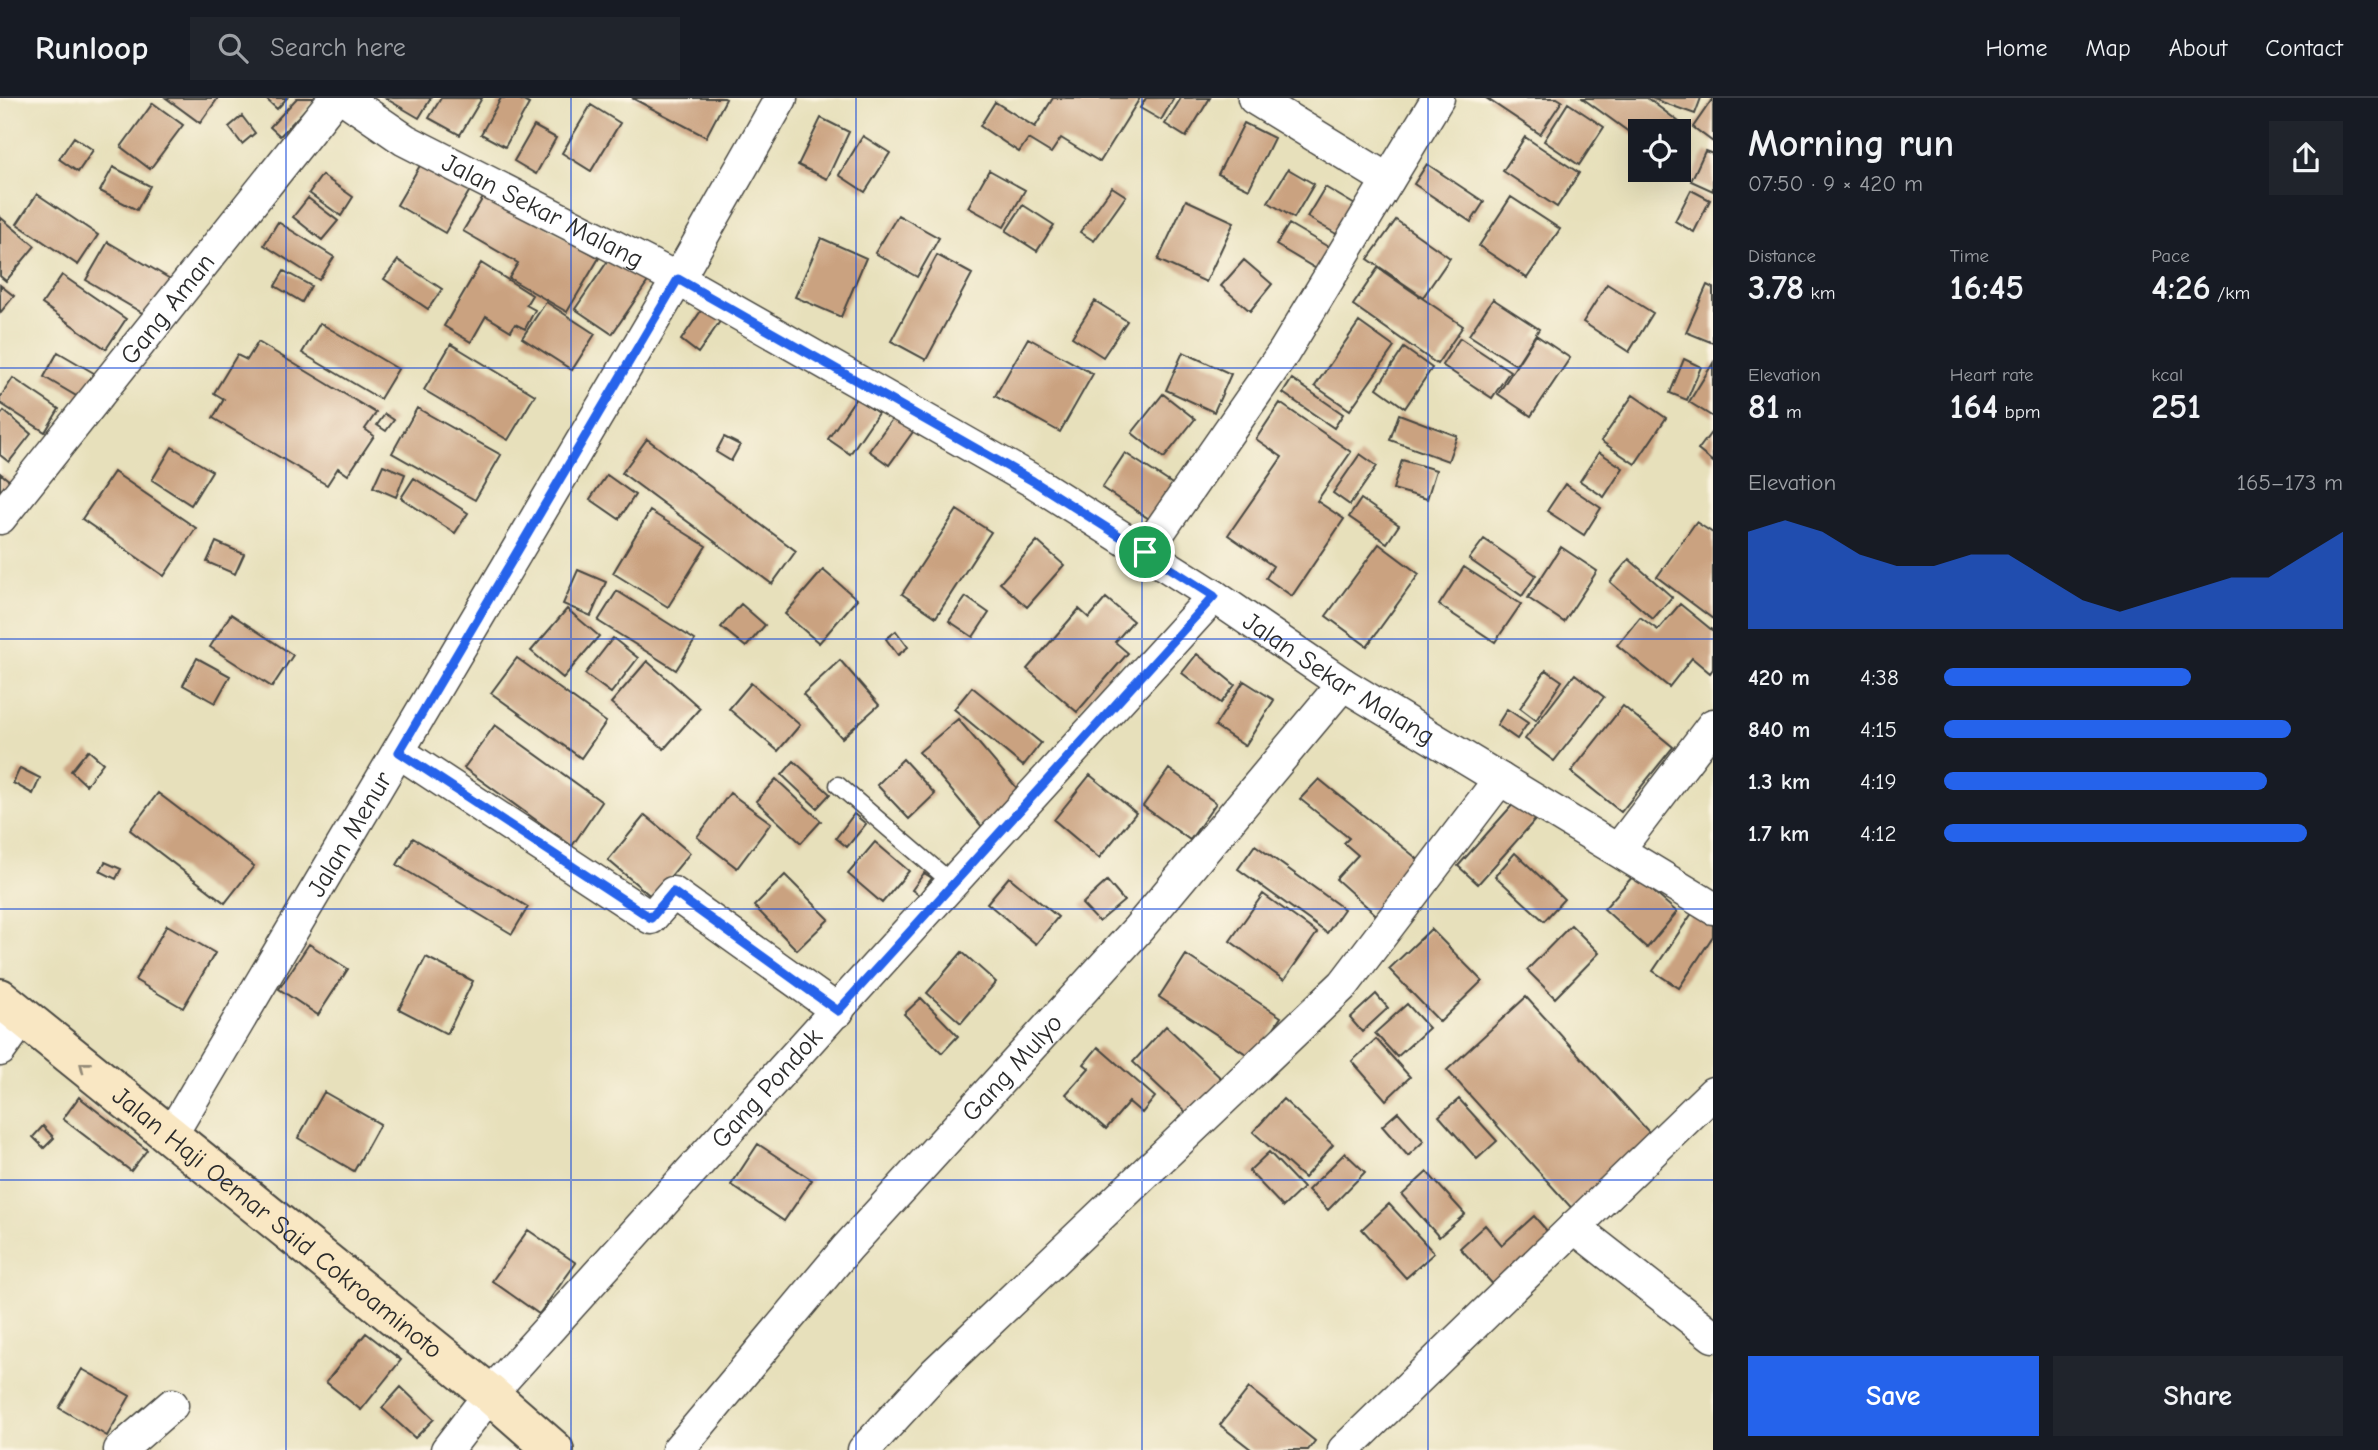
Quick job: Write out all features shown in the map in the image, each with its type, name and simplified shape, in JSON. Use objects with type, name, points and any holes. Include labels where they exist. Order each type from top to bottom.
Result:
[{"type":"main road","name":"Jalan Haji Oemar Said Cokroaminoto","points":[[12,1008],[490,1394],[554,1450]]},
{"type":"street","name":"Gang Aman","points":[[0,519],[335,98]]},
{"type":"street","name":"Jalan Sekar Malang","points":[[344,98],[405,140],[678,279],[1033,481],[1214,596],[1343,684],[1713,908]]},
{"type":"street","name":"Jalan Menur","points":[[171,1135],[678,279],[781,98]]},
{"type":"street","points":[[1254,98],[1388,180]]},
{"type":"street","points":[[1145,552],[1284,352],[1438,98]]},
{"type":"street","name":"Gang Pondok","points":[[447,1450],[490,1394],[1214,596]]},
{"type":"street","name":"Gang Mulyo","points":[[678,1450],[847,1248],[1138,929],[1343,684]]},
{"type":"street","points":[[1618,850],[1713,725]]},
{"type":"street","points":[[399,752],[651,918],[673,892],[838,1011]]},
{"type":"street","points":[[864,1450],[935,1373],[1344,984],[1500,779]]},
{"type":"street","points":[[0,1050],[12,1008]]},
{"type":"street","points":[[1344,1450],[1713,1093]]},
{"type":"street","points":[[1574,1227],[1713,1336]]},
{"type":"street","points":[[120,1450],[173,1405]]},
{"type":"lane","points":[[838,785],[952,883]]},
{"type":"building","points":[[166,98],[218,98],[200,123]]},
{"type":"building","points":[[265,98],[287,98],[277,109]]},
{"type":"building","points":[[297,98],[316,98],[280,136],[270,127]]},
{"type":"building","points":[[385,98],[431,98],[419,118]]},
{"type":"building","points":[[441,98],[482,98],[460,135],[429,118]]},
{"type":"building","points":[[501,98],[518,98],[529,104],[505,147],[481,134]]},
{"type":"building","points":[[632,98],[724,98],[726,99],[706,137]]},
{"type":"building","points":[[1053,98],[1140,98],[1100,162],[1061,138],[1051,153],[1028,139],[1019,152],[980,126],[995,102],[1035,127]]},
{"type":"building","points":[[1146,98],[1174,98],[1161,120],[1140,108]]},
{"type":"building","points":[[1181,98],[1210,98],[1186,137],[1165,124]]},
{"type":"building","points":[[1486,98],[1557,98],[1562,101],[1540,134]]},
{"type":"building","points":[[1582,98],[1647,98],[1675,119],[1628,119],[1628,131]]},
{"type":"building","points":[[1651,98],[1701,98],[1695,114]]},
{"type":"building","points":[[1713,98],[1713,142],[1693,127]]},
{"type":"building","points":[[153,103],[183,125],[150,169],[121,147]]},
{"type":"building","points":[[1568,103],[1604,127],[1579,165],[1544,141]]},
{"type":"building","points":[[591,105],[620,123],[591,171],[562,153]]},
{"type":"building","points":[[242,116],[255,133],[242,144],[229,127]]},
{"type":"building","points":[[821,118],[849,132],[827,179],[798,165]]},
{"type":"building","points":[[1244,123],[1274,138],[1249,189],[1218,174]]},
{"type":"building","points":[[534,126],[556,138],[536,174],[514,161]]},
{"type":"building","points":[[863,136],[890,153],[865,192],[839,175]]},
{"type":"building","points":[[74,137],[93,150],[78,172],[59,159]]},
{"type":"building","points":[[1525,137],[1579,173],[1557,207],[1503,171]]},
{"type":"building","points":[[1705,151],[1713,154],[1713,191],[1691,181]]},
{"type":"building","points":[[422,162],[470,190],[445,233],[397,205]]},
{"type":"building","points":[[1427,164],[1484,202],[1471,222],[1414,184]]},
{"type":"building","points":[[113,167],[150,186],[137,210],[100,191]]},
{"type":"building","points":[[1288,169],[1314,184],[1294,218],[1268,202]]},
{"type":"building","points":[[989,170],[1025,190],[1004,227],[968,207]]},
{"type":"building","points":[[322,175],[353,197],[341,216],[309,193]]},
{"type":"building","points":[[1112,187],[1126,196],[1094,241],[1080,232]]},
{"type":"building","points":[[1325,187],[1362,209],[1345,239],[1307,217]]},
{"type":"building","points":[[1691,190],[1710,200],[1694,232],[1675,221]]},
{"type":"building","points":[[487,191],[599,258],[567,312],[509,278],[518,263],[463,231]]},
{"type":"building","points":[[37,194],[98,235],[78,265],[17,224]]},
{"type":"building","points":[[1511,197],[1560,229],[1527,278],[1479,246]]},
{"type":"building","points":[[308,198],[338,221],[322,240],[293,217]]},
{"type":"building","points":[[1186,200],[1234,222],[1206,282],[1158,260]]},
{"type":"building","points":[[1023,205],[1054,225],[1037,251],[1006,231]]},
{"type":"building","points":[[898,215],[939,238],[917,277],[875,253]]},
{"type":"building","points":[[0,217],[35,246],[6,281],[0,276]]},
{"type":"building","points":[[1396,220],[1450,258],[1423,297],[1368,259]]},
{"type":"building","points":[[278,222],[334,257],[319,280],[264,245]]},
{"type":"building","points":[[1289,224],[1337,252],[1325,274],[1276,245]]},
{"type":"building","points":[[821,238],[866,258],[841,317],[795,297]]},
{"type":"building","points":[[108,242],[172,280],[151,318],[86,280]]},
{"type":"building","points":[[614,252],[651,277],[612,334],[575,309]]},
{"type":"building","points":[[937,255],[972,274],[926,360],[891,341]]},
{"type":"building","points":[[398,260],[442,289],[428,309],[384,279]]},
{"type":"building","points":[[1244,260],[1272,284],[1250,311],[1221,286]]},
{"type":"building","points":[[481,263],[532,295],[526,305],[535,310],[525,329],[515,324],[511,331],[486,316],[471,342],[444,326]]},
{"type":"building","points":[[1378,268],[1463,326],[1437,364],[1353,305]]},
{"type":"building","points":[[284,271],[311,286],[302,302],[275,286]]},
{"type":"building","points":[[62,275],[126,319],[106,349],[42,304]]},
{"type":"building","points":[[1607,284],[1653,313],[1629,352],[1583,322]]},
{"type":"building","points":[[0,285],[14,296],[0,313]]},
{"type":"building","points":[[1707,285],[1713,288],[1713,343],[1686,332]]},
{"type":"building","points":[[1493,299],[1539,329],[1516,365],[1469,335]]},
{"type":"building","points":[[1095,301],[1127,321],[1103,357],[1072,337]]},
{"type":"building","points":[[546,302],[595,334],[572,370],[522,338]]},
{"type":"building","points":[[705,305],[723,317],[698,353],[681,340]]},
{"type":"building","points":[[1359,322],[1394,347],[1350,410],[1315,386]]},
{"type":"building","points":[[320,323],[398,369],[380,399],[302,353]]},
{"type":"building","points":[[1536,335],[1570,358],[1531,416],[1498,394]]},
{"type":"building","points":[[1028,338],[1093,374],[1060,432],[995,396]]},
{"type":"building","points":[[1460,338],[1510,371],[1492,398],[1442,365]]},
{"type":"building","points":[[258,342],[376,413],[365,429],[374,436],[348,475],[338,468],[327,485],[213,418],[224,399],[214,393],[237,355],[247,360]]},
{"type":"building","points":[[451,344],[535,395],[508,440],[424,390]]},
{"type":"building","points":[[1404,348],[1432,368],[1405,408],[1377,388]]},
{"type":"building","points":[[58,352],[99,376],[85,401],[44,377]]},
{"type":"building","points":[[1183,352],[1231,374],[1214,412],[1166,390]]},
{"type":"building","points":[[1684,359],[1701,367],[1687,400],[1670,393]]},
{"type":"building","points":[[1713,363],[1713,417],[1689,402]]},
{"type":"building","points":[[13,378],[59,409],[45,432],[0,403],[0,398]]},
{"type":"building","points":[[1292,379],[1343,414],[1334,428],[1283,393]]},
{"type":"building","points":[[1163,394],[1195,419],[1164,458],[1132,433]]},
{"type":"building","points":[[1633,395],[1666,418],[1635,464],[1601,441]]},
{"type":"building","points":[[856,398],[878,413],[850,454],[828,439]]},
{"type":"building","points":[[1280,403],[1351,452],[1317,501],[1344,519],[1292,596],[1266,578],[1273,566],[1228,535],[1282,457],[1256,439]]},
{"type":"building","points":[[417,408],[501,455],[475,500],[392,453]]},
{"type":"building","points":[[4,411],[31,434],[9,462],[0,455],[0,416]]},
{"type":"building","points":[[385,414],[394,420],[386,431],[377,425]]},
{"type":"building","points":[[1399,414],[1457,436],[1448,461],[1390,440]]},
{"type":"building","points":[[895,415],[915,429],[889,465],[869,451]]},
{"type":"building","points":[[1713,430],[1713,462],[1698,450]]},
{"type":"building","points":[[724,437],[740,445],[731,461],[716,452]]},
{"type":"building","points":[[647,439],[796,551],[772,584],[622,473]]},
{"type":"building","points":[[172,447],[212,471],[191,505],[152,480]]},
{"type":"building","points":[[1599,452],[1623,468],[1604,497],[1580,481]]},
{"type":"building","points":[[1125,453],[1183,491],[1160,526],[1102,488]]},
{"type":"building","points":[[1360,454],[1377,466],[1350,505],[1333,493]]},
{"type":"building","points":[[1402,460],[1436,470],[1427,499],[1393,489]]},
{"type":"building","points":[[383,465],[405,474],[396,497],[373,487]]},
{"type":"building","points":[[114,472],[196,528],[164,576],[82,519]]},
{"type":"building","points":[[0,473],[16,486],[0,507]]},
{"type":"building","points":[[607,475],[635,495],[619,519],[590,499]]},
{"type":"building","points":[[414,478],[468,513],[455,533],[401,498]]},
{"type":"building","points":[[1565,484],[1601,508],[1584,535],[1547,511]]},
{"type":"building","points":[[1361,499],[1399,525],[1387,543],[1349,517]]},
{"type":"building","points":[[957,510],[991,532],[936,617],[902,594]]},
{"type":"building","points":[[650,511],[706,546],[668,607],[613,573]]},
{"type":"building","points":[[1696,522],[1713,533],[1713,619],[1657,577]]},
{"type":"building","points":[[1484,539],[1536,575],[1522,596],[1469,559]]},
{"type":"building","points":[[1037,541],[1064,565],[1027,607],[1000,583]]},
{"type":"building","points":[[216,542],[244,554],[235,574],[207,562]]},
{"type":"building","points":[[1379,544],[1419,574],[1367,646],[1326,616]]},
{"type":"building","points":[[1561,547],[1597,571],[1564,622],[1528,598]]},
{"type":"building","points":[[1629,559],[1672,597],[1653,619],[1610,582]]},
{"type":"building","points":[[1464,567],[1521,604],[1495,642],[1439,605]]},
{"type":"building","points":[[578,570],[606,582],[591,616],[563,604]]},
{"type":"building","points":[[823,570],[857,599],[819,643],[785,614]]},
{"type":"building","points":[[617,591],[695,640],[676,670],[598,621]]},
{"type":"building","points":[[966,597],[989,613],[973,637],[949,621]]},
{"type":"building","points":[[1106,598],[1133,621],[1115,642],[1128,653],[1077,712],[1027,669],[1079,609],[1089,618]]},
{"type":"building","points":[[741,604],[765,625],[746,647],[721,627]]},
{"type":"building","points":[[1680,604],[1713,631],[1713,669],[1710,673],[1692,658],[1669,687],[1617,645],[1640,617],[1658,630]]},
{"type":"building","points":[[567,609],[599,636],[563,678],[531,651]]},
{"type":"building","points":[[231,614],[293,655],[272,687],[210,647]]},
{"type":"building","points":[[896,631],[908,647],[898,655],[886,639]]},
{"type":"building","points":[[613,638],[638,658],[611,693],[585,674]]},
{"type":"building","points":[[1197,654],[1235,685],[1221,703],[1182,673]]},
{"type":"building","points":[[197,658],[230,676],[215,703],[183,685]]},
{"type":"building","points":[[517,658],[606,722],[581,758],[491,693]]},
{"type":"building","points":[[840,660],[879,705],[842,738],[803,694]]},
{"type":"building","points":[[647,661],[700,708],[664,749],[611,703]]},
{"type":"building","points":[[1546,670],[1562,681],[1536,720],[1520,708]]},
{"type":"building","points":[[1575,674],[1604,697],[1554,761],[1525,739]]},
{"type":"building","points":[[1244,681],[1274,700],[1245,746],[1215,726]]},
{"type":"building","points":[[751,683],[800,725],[778,751],[729,709]]},
{"type":"building","points":[[972,687],[1041,743],[1023,766],[954,709]]},
{"type":"building","points":[[1623,706],[1673,747],[1621,812],[1571,772]]},
{"type":"building","points":[[1507,709],[1528,723],[1517,739],[1497,725]]},
{"type":"building","points":[[958,719],[1022,794],[983,828],[919,752]]},
{"type":"building","points":[[495,725],[602,802],[572,846],[464,768]]},
{"type":"building","points":[[88,750],[103,763],[86,785],[71,771]]},
{"type":"building","points":[[903,759],[935,794],[909,819],[877,785]]},
{"type":"building","points":[[794,761],[830,794],[817,808],[782,775]]},
{"type":"building","points":[[20,768],[40,778],[33,794],[13,783]]},
{"type":"building","points":[[1169,769],[1216,803],[1190,840],[1143,806]]},
{"type":"building","points":[[1090,775],[1136,813],[1099,858],[1054,820]]},
{"type":"building","points":[[776,779],[821,821],[801,843],[756,801]]},
{"type":"building","points":[[1319,779],[1430,869],[1383,921],[1336,879],[1358,855],[1344,843],[1349,838],[1300,799]]},
{"type":"building","points":[[158,793],[254,866],[225,903],[130,830]]},
{"type":"building","points":[[730,793],[771,823],[737,868],[697,837]]},
{"type":"building","points":[[1516,801],[1536,819],[1478,884],[1458,866]]},
{"type":"building","points":[[854,814],[866,824],[847,847],[836,838]]},
{"type":"building","points":[[645,815],[690,853],[653,898],[608,860]]},
{"type":"building","points":[[413,838],[528,907],[512,934],[397,865]]},
{"type":"building","points":[[875,842],[909,871],[882,903],[848,874]]},
{"type":"building","points":[[1255,845],[1344,909],[1327,933],[1238,869]]},
{"type":"building","points":[[1515,853],[1564,899],[1544,921],[1495,876]]},
{"type":"building","points":[[105,862],[121,869],[116,879],[100,871]]},
{"type":"building","points":[[924,873],[932,878],[919,895],[912,890]]},
{"type":"building","points":[[785,875],[829,919],[797,950],[754,906]]},
{"type":"building","points":[[1634,875],[1677,912],[1647,948],[1604,909]]},
{"type":"building","points":[[1009,877],[1058,917],[1036,944],[987,903]]},
{"type":"building","points":[[1107,881],[1124,901],[1099,922],[1082,904]]},
{"type":"building","points":[[1263,894],[1317,933],[1284,980],[1230,941]]},
{"type":"building","points":[[1697,906],[1713,917],[1713,936],[1679,988],[1653,971]]},
{"type":"building","points":[[167,925],[215,953],[183,1008],[135,980]]},
{"type":"building","points":[[1571,925],[1599,953],[1555,998],[1527,970]]},
{"type":"building","points":[[1431,929],[1482,981],[1440,1022],[1389,969]]},
{"type":"building","points":[[309,944],[348,969],[318,1015],[279,989]]},
{"type":"building","points":[[962,952],[996,982],[961,1023],[927,993]]},
{"type":"building","points":[[1186,955],[1281,1017],[1254,1059],[1159,997]]},
{"type":"building","points":[[426,957],[473,981],[447,1034],[399,1009]]},
{"type":"building","points":[[1376,994],[1388,1008],[1362,1032],[1350,1018]]},
{"type":"building","points":[[1526,997],[1657,1141],[1577,1214],[1447,1070]]},
{"type":"building","points":[[921,998],[958,1036],[942,1053],[904,1014]]},
{"type":"building","points":[[1407,1004],[1429,1028],[1397,1057],[1375,1033]]},
{"type":"building","points":[[1166,1026],[1225,1082],[1191,1117],[1133,1062]]},
{"type":"building","points":[[1376,1039],[1410,1077],[1386,1100],[1352,1061]]},
{"type":"building","points":[[1098,1047],[1155,1097],[1142,1113],[1129,1102],[1106,1129],[1066,1094],[1089,1068],[1084,1064]]},
{"type":"building","points":[[324,1092],[380,1124],[354,1171],[298,1138]]},
{"type":"building","points":[[79,1097],[147,1150],[131,1171],[63,1119]]},
{"type":"building","points":[[1283,1099],[1333,1145],[1304,1178],[1253,1132]]},
{"type":"building","points":[[1459,1099],[1497,1141],[1477,1159],[1439,1116]]},
{"type":"building","points":[[1398,1112],[1424,1141],[1408,1156],[1382,1126]]},
{"type":"building","points":[[43,1126],[54,1138],[44,1148],[33,1137]]},
{"type":"building","points":[[758,1144],[812,1180],[784,1221],[731,1185]]},
{"type":"building","points":[[1269,1152],[1303,1188],[1283,1207],[1249,1171]]},
{"type":"building","points":[[1345,1153],[1365,1172],[1328,1210],[1308,1190]]},
{"type":"building","points":[[1427,1172],[1465,1214],[1439,1237],[1402,1195]]},
{"type":"building","points":[[1389,1204],[1434,1253],[1406,1278],[1362,1229]]},
{"type":"building","points":[[1534,1216],[1554,1239],[1498,1290],[1460,1248],[1485,1225],[1502,1245]]},
{"type":"building","points":[[528,1230],[576,1263],[539,1314],[492,1281]]},
{"type":"building","points":[[366,1333],[401,1360],[361,1410],[326,1382]]},
{"type":"building","points":[[82,1369],[130,1396],[107,1436],[59,1408]]},
{"type":"building","points":[[401,1387],[434,1419],[415,1438],[382,1408]]},
{"type":"building","points":[[1249,1388],[1315,1441],[1308,1450],[1252,1450],[1220,1425]]},
{"type":"route","points":[[678,279],[1033,481],[1145,552],[1214,596],[838,1011],[673,892],[651,918],[399,752],[678,279]]}]
